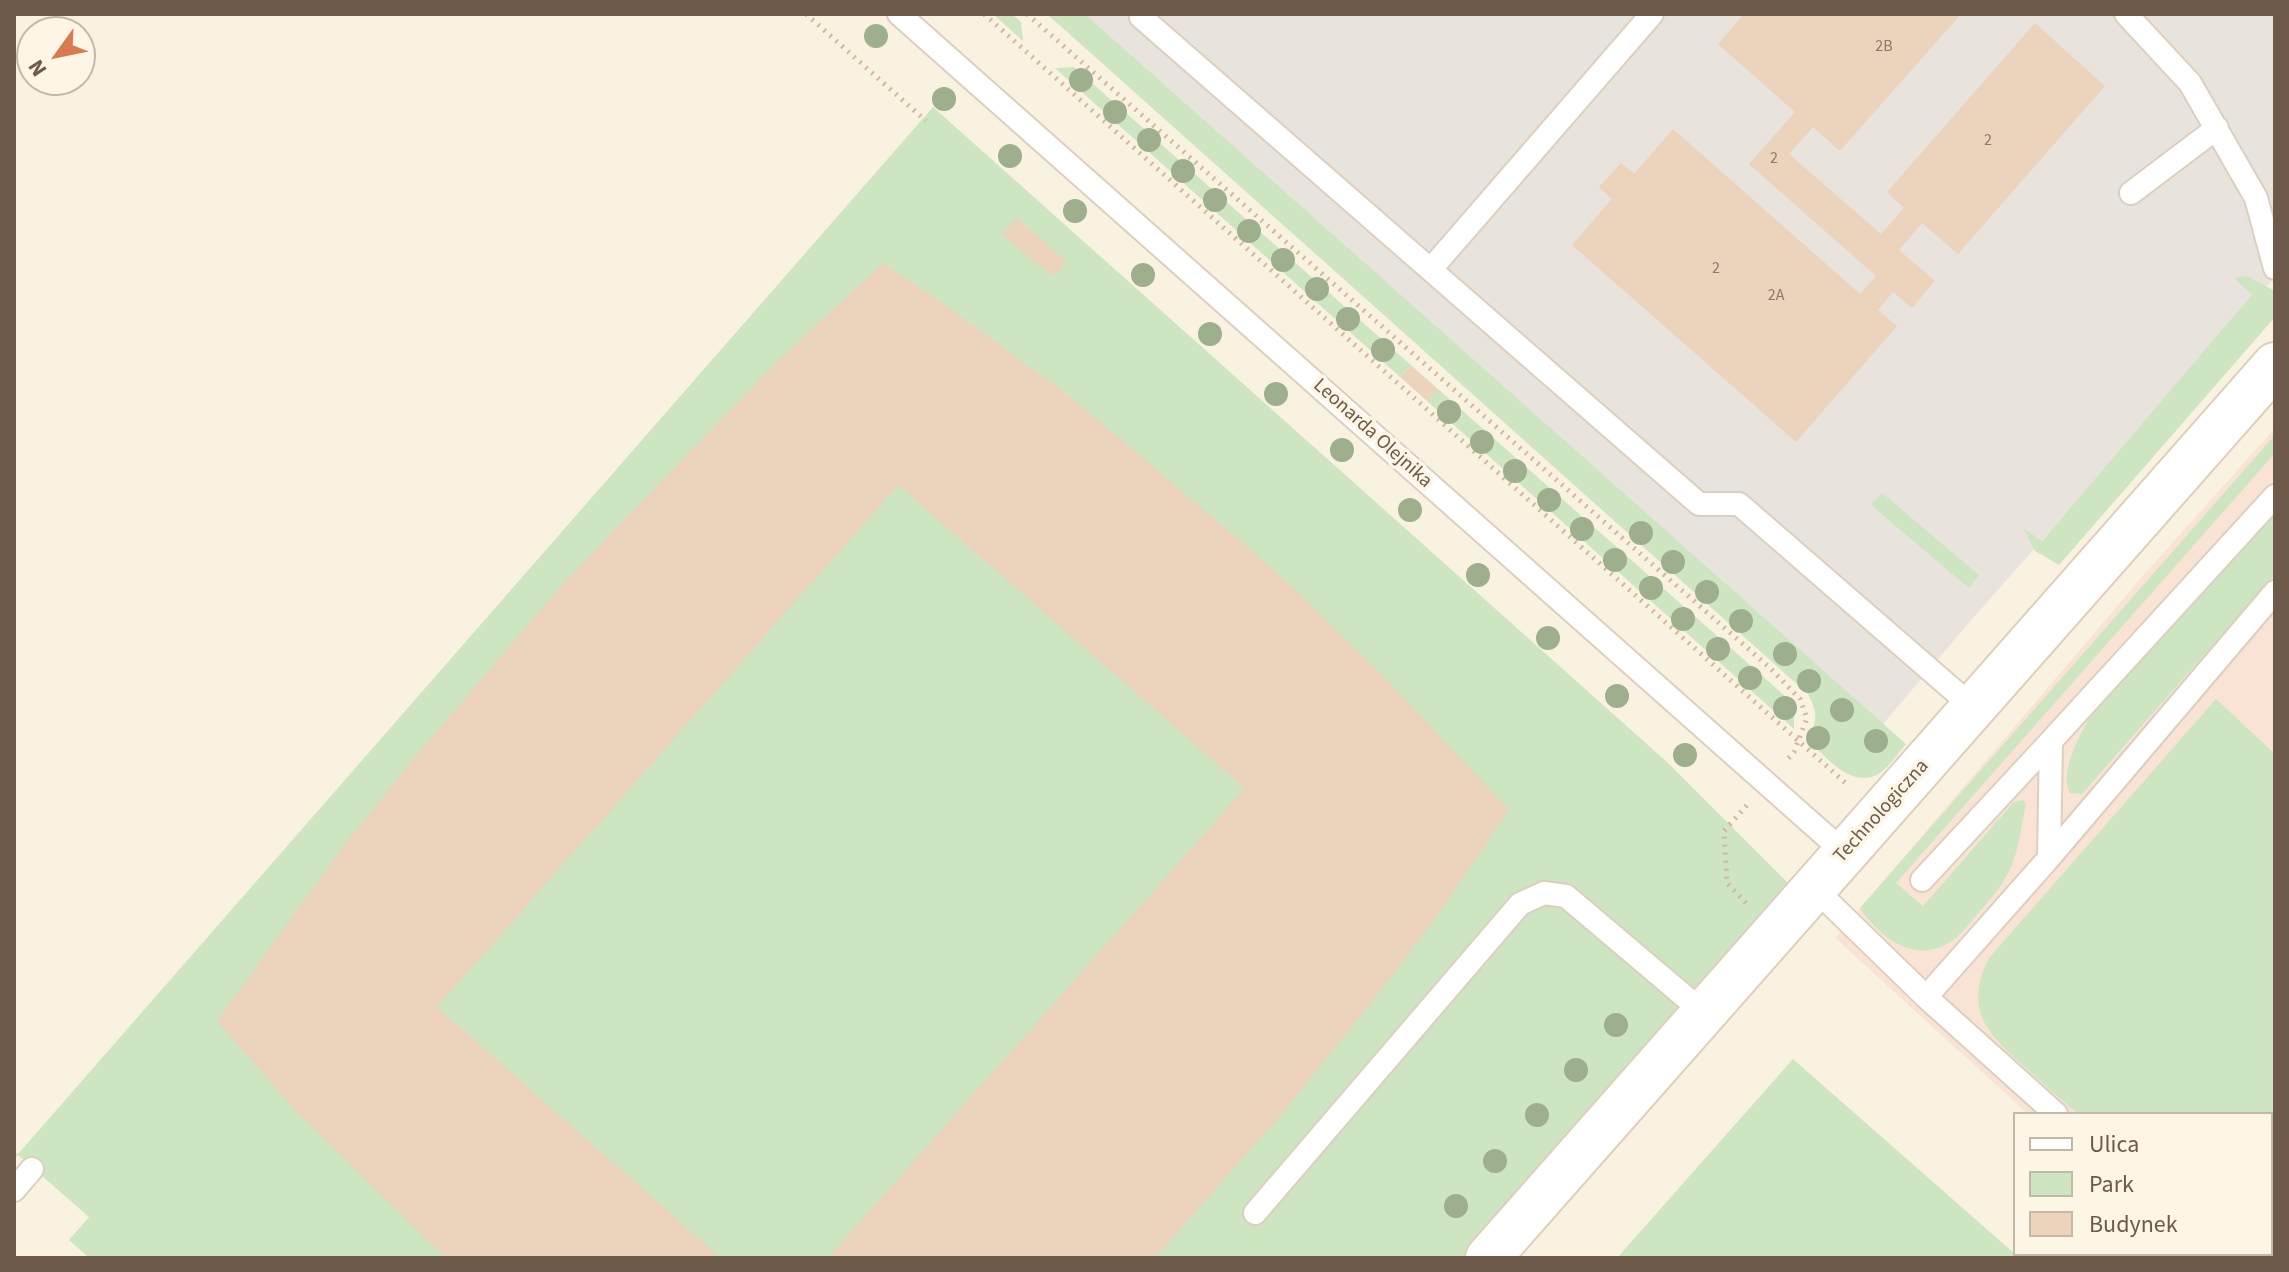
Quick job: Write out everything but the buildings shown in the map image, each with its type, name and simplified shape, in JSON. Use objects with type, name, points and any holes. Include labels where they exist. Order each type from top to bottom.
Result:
[{"type":"street","name":"Technologiczna","points":[[1488,1258],[2275,365]]},
{"type":"lane","name":"Leonarda Olejnika","points":[[899,14],[1845,853]]},
{"type":"lane","points":[[1142,14],[1141,17],[1699,504],[1739,504],[1974,708]]},
{"type":"lane","points":[[1431,269],[1652,14]]},
{"type":"lane","points":[[2126,14],[2190,83],[2217,128],[2256,198],[2275,268]]},
{"type":"lane","points":[[2131,193],[2217,128]]},
{"type":"lane","points":[[1922,880],[2275,496]]},
{"type":"lane","points":[[1926,997],[2049,858],[2275,592]]},
{"type":"lane","points":[[2049,858],[2051,741]]},
{"type":"lane","points":[[1814,888],[1926,997],[2054,1112]]},
{"type":"lane","points":[[1255,1213],[1520,904],[1544,893],[1566,896],[1703,1012]]},
{"type":"lane","points":[[14,1190],[32,1169]]},
{"type":"path","points":[[806,14],[926,121]]},
{"type":"path","points":[[984,14],[1851,788]]},
{"type":"path","points":[[1027,14],[1769,667],[1800,699],[1807,718],[1799,741],[1780,768]]},
{"type":"path","points":[[1753,911],[1727,883],[1724,831],[1754,798]]},
{"type":"shaded area","points":[[1085,14],[2275,14],[2275,277],[1883,724]]},
{"type":"shaded area","points":[[2275,428],[2275,1258],[2188,1256],[2273,1256],[2273,1112],[2026,1112],[1835,938],[2141,578]]},
{"type":"green space","points":[[993,14],[1012,14],[1021,22],[1023,41]]},
{"type":"green space","points":[[1047,14],[1085,14],[1906,744],[1891,763],[1880,773],[1860,778],[1832,763],[1809,741],[1815,718],[1808,694]]},
{"type":"green space","points":[[1074,67],[1785,696],[1794,712],[1794,729],[1427,401],[1437,390],[1411,366],[1400,377],[1055,68]]},
{"type":"green space","points":[[933,107],[1667,762],[1795,890],[1469,1258],[89,1258],[69,1240],[89,1217],[18,1155],[14,1158],[14,1152],[18,1154]]},
{"type":"green space","points":[[2247,276],[2273,290],[2275,317],[2059,565],[2035,551],[2023,528],[2042,541],[2252,295],[2234,278]]},
{"type":"green space","points":[[2275,435],[2275,453],[1896,883],[1923,906],[2014,802],[2023,800],[2026,805],[2016,852],[2011,867],[1993,895],[1962,932],[1943,946],[1916,950],[1890,939],[1860,908]]},
{"type":"green space","points":[[1882,493],[1979,575],[1969,588],[1871,505]]},
{"type":"green space","points":[[2275,508],[2275,574],[2082,794],[2070,793],[2067,784],[2069,764],[2090,716]]},
{"type":"green space","points":[[2216,699],[2275,754],[2274,1258],[2238,1256],[2273,1256],[2273,1112],[2076,1112],[2001,1044],[1984,1020],[1978,993],[1989,958]]},
{"type":"green space","points":[[1793,1059],[2013,1252],[2013,1256],[2022,1258],[1617,1258]]}]
